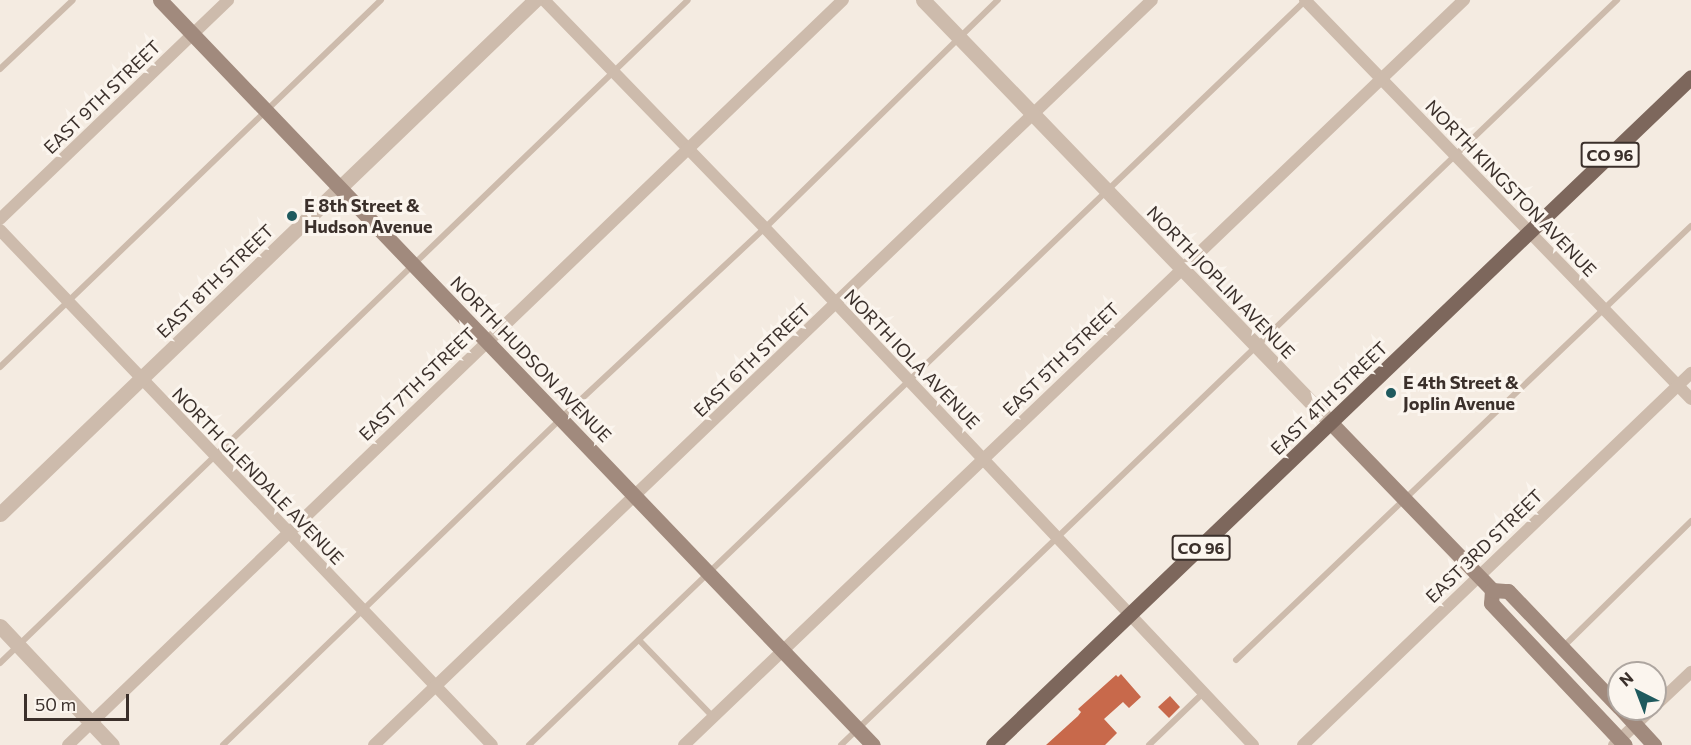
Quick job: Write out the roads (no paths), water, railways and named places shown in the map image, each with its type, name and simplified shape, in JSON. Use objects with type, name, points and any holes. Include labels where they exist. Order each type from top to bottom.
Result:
[{"type":"main road","name":"NORTH HUDSON AVENUE","points":[[160,0],[873,745]]},
{"type":"main road","name":"EAST 4TH STREET","points":[[993,745],[1691,78]]},
{"type":"main road","name":"NORTH JOPLIN AVENUE","points":[[1331,423],[1492,590],[1508,591],[1607,695]]},
{"type":"main road","name":"NORTH JOPLIN AVENUE","points":[[1492,590],[1491,603],[1620,743]]},
{"type":"main road","name":"NORTH JOPLIN AVENUE","points":[[1632,721],[1654,745]]},
{"type":"street","name":"EAST 9TH STREET","points":[[0,219],[228,0]]},
{"type":"street","name":"EAST 8TH STREET","points":[[0,514],[535,0]]},
{"type":"street","name":"NORTH IOLA AVENUE","points":[[544,0],[765,228],[835,305],[1253,745]]},
{"type":"street","name":"EAST 7TH STREET","points":[[68,745],[843,0]]},
{"type":"street","name":"NORTH JOPLIN AVENUE","points":[[922,0],[1331,423]]},
{"type":"street","name":"EAST 6TH STREET","points":[[374,745],[636,497],[1152,0]]},
{"type":"street","name":"NORTH KINGSTON AVENUE","points":[[1306,0],[1691,399]]},
{"type":"street","name":"EAST 5TH STREET","points":[[684,745],[1464,0]]},
{"type":"street","name":"NORTH GLENDALE AVENUE","points":[[0,230],[214,457],[492,745]]},
{"type":"street","name":"EAST 3RD STREET","points":[[1303,745],[1691,373]]},
{"type":"street","points":[[0,626],[112,745]]},
{"type":"street","points":[[1667,695],[1691,672]]},
{"type":"street","points":[[1620,743],[1640,721]]},
{"type":"lane","points":[[0,69],[73,0]]},
{"type":"lane","points":[[0,367],[381,0]]},
{"type":"lane","points":[[0,663],[688,0]]},
{"type":"lane","points":[[223,745],[560,419],[765,228],[998,0]]},
{"type":"lane","points":[[529,745],[1306,0]]},
{"type":"lane","points":[[841,745],[1617,0]]},
{"type":"lane","points":[[1236,660],[1691,226]]},
{"type":"lane","points":[[1562,648],[1691,521]]},
{"type":"lane","points":[[639,640],[713,717]]},
{"type":"lane","points":[[1149,745],[1204,693]]},
{"type":"place","name":"E 8th Street & Hudson Avenue","points":[[292,216]]},
{"type":"place","name":"E 4th Street & Joplin Avenue","points":[[1391,393]]}]
